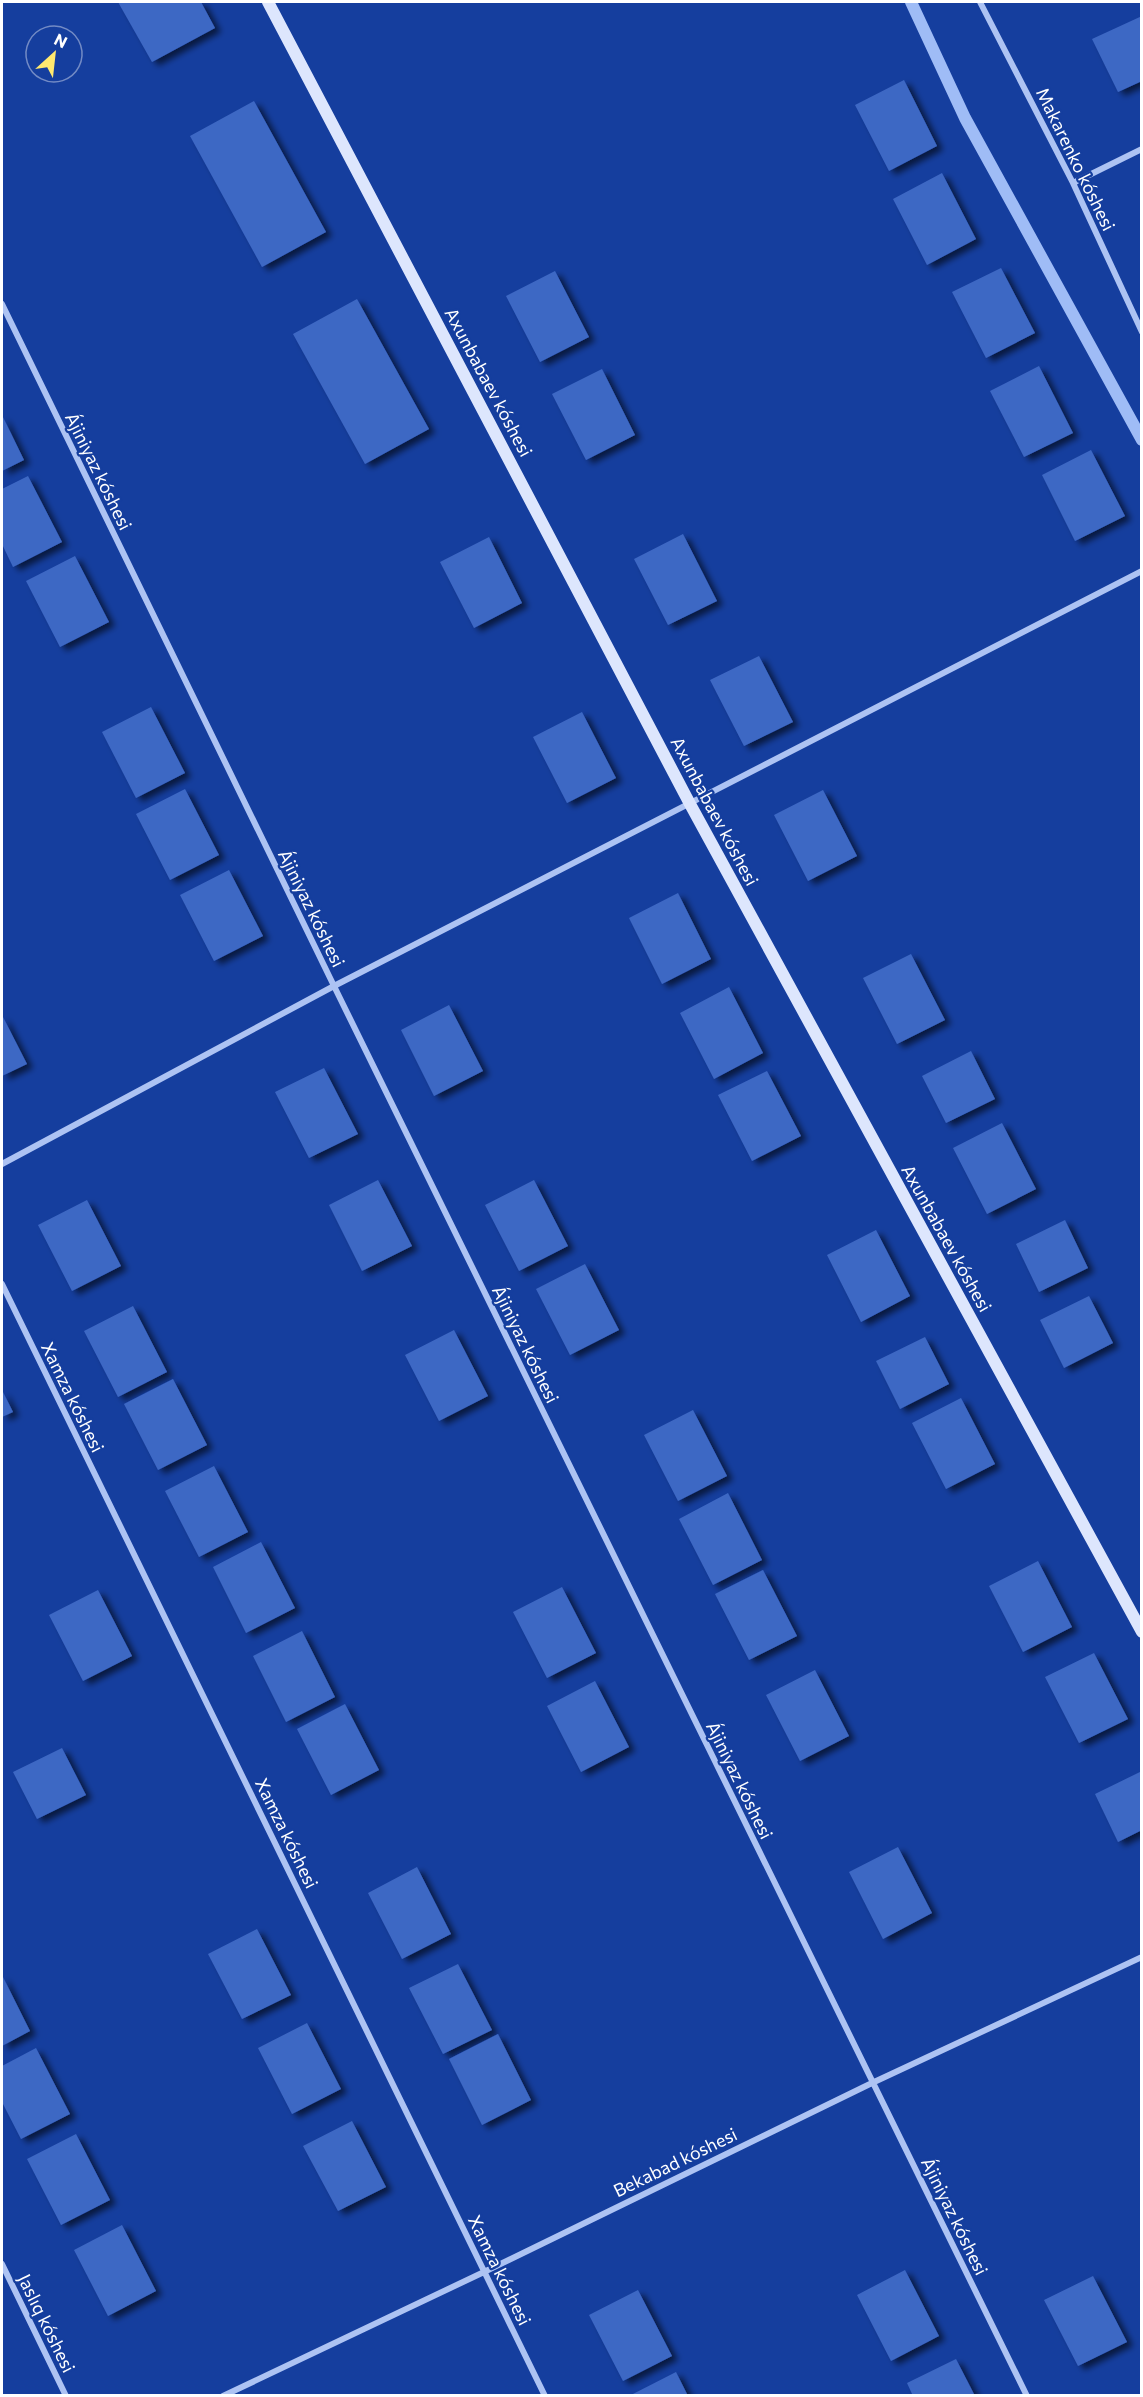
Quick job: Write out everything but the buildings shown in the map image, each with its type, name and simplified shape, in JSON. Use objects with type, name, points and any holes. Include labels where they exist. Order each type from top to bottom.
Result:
[{"type":"street","name":"Axunbabaev kóshesi","points":[[268,2],[690,804],[1142,1632]]},
{"type":"street","name":"Makarenko kóshesi","points":[[980,2],[1073,183],[1142,332]]},
{"type":"street","points":[[1073,183],[1142,149]]},
{"type":"street","name":"Ájiniyaz kóshesi","points":[[2,304],[334,986],[1027,2396]]},
{"type":"street","points":[[2,1164],[334,986],[1142,571]]},
{"type":"street","name":"Xamza kóshesi","points":[[2,1284],[545,2396]]},
{"type":"street","name":"Bekabad kóshesi","points":[[223,2396],[872,2083],[1142,1957]]},
{"type":"street","name":"Jaslıq kóshesi","points":[[2,2264],[66,2396]]},
{"type":"waterway","points":[[911,2],[965,118],[1142,440]]}]
